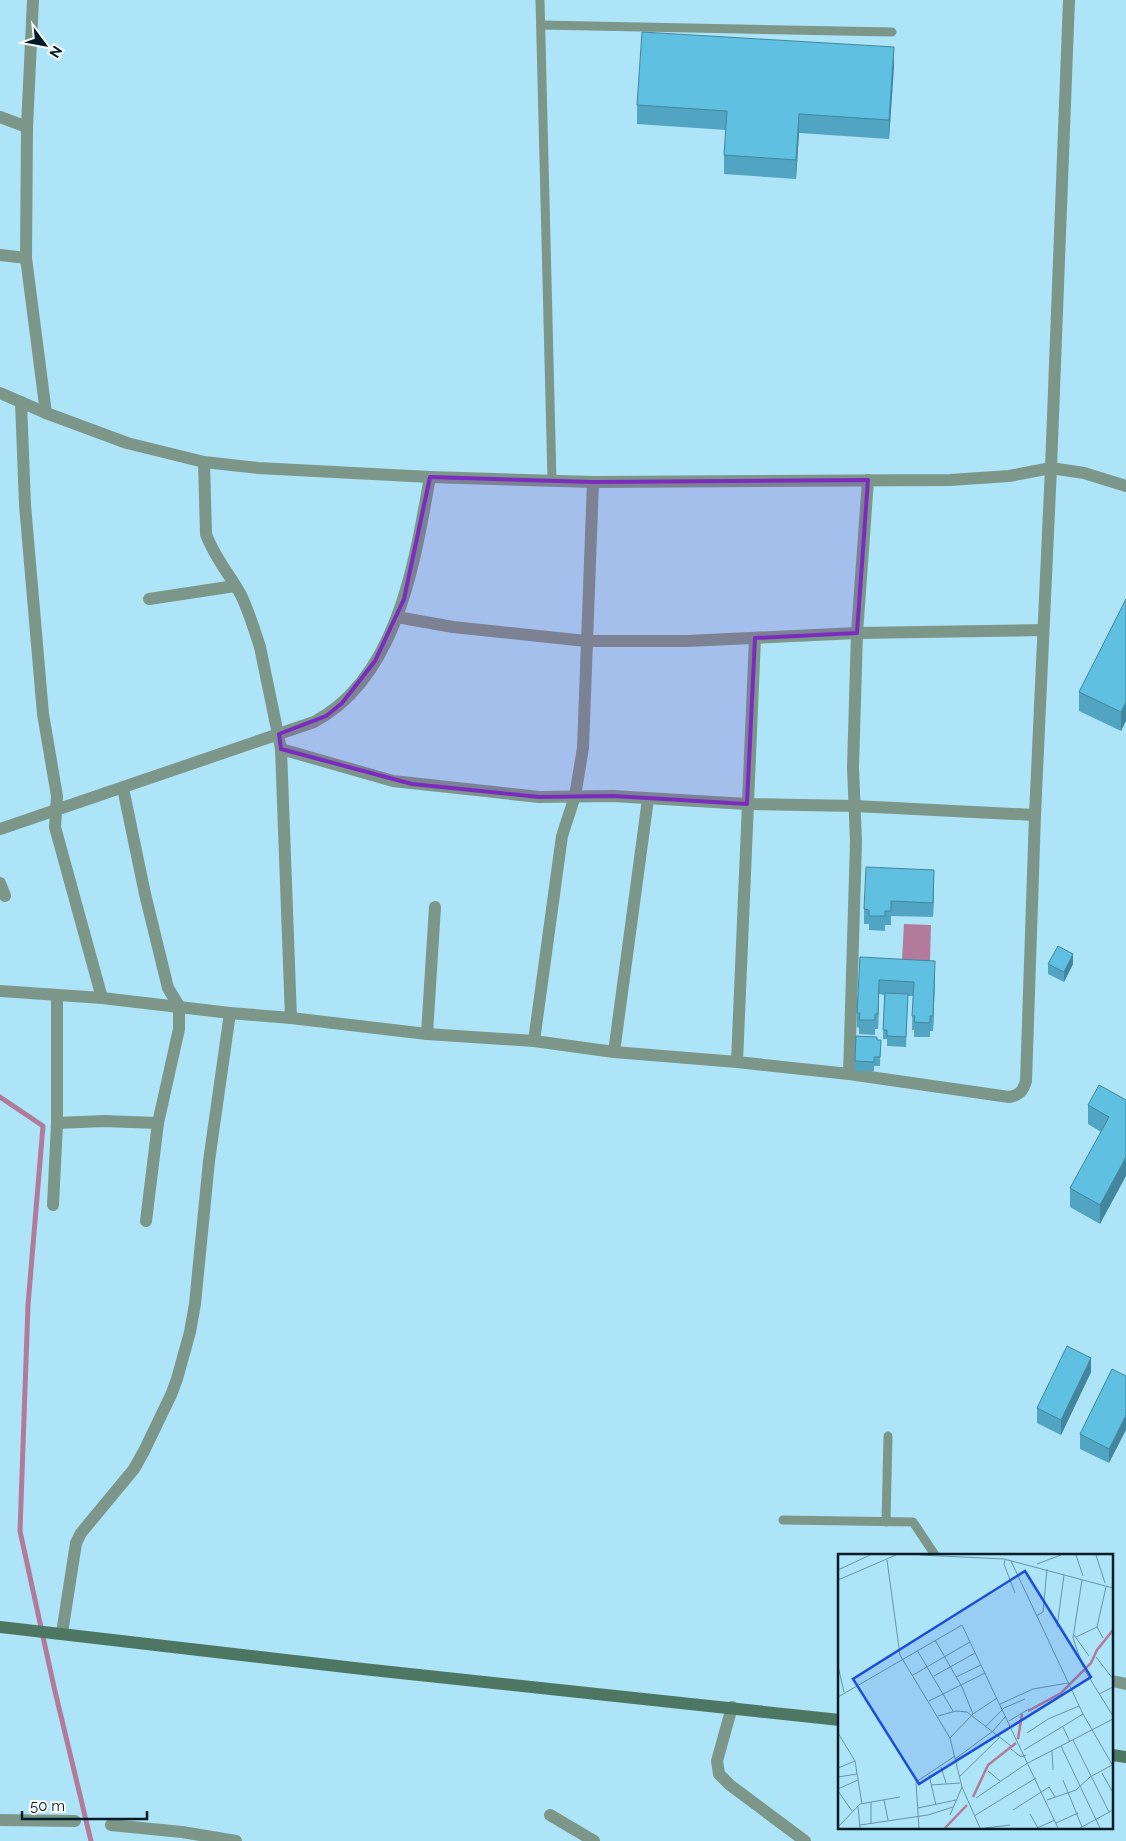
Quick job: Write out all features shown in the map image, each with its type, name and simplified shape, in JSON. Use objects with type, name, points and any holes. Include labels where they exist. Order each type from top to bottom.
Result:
[{"type":"street","points":[[33,0],[27,126],[26,258],[46,413]]},
{"type":"street","points":[[0,991],[102,998],[427,1034],[534,1041],[614,1052],[737,1062],[849,1074],[1009,1097],[1017,1096],[1024,1090],[1026,1081],[1035,815],[1051,468],[1069,0]]},
{"type":"street","points":[[0,117],[27,126]]},
{"type":"street","points":[[0,255],[26,258]]},
{"type":"street","points":[[0,393],[46,413],[127,443],[204,462],[258,468],[593,482],[950,480],[1008,476],[1051,468],[1084,473],[1126,486]]},
{"type":"street","points":[[21,402],[25,515],[43,714],[57,796],[55,827],[102,998]]},
{"type":"street","points":[[204,462],[206,534],[209,544],[235,586],[248,613],[260,647],[279,734],[291,1018]]},
{"type":"street","points":[[0,829],[56,808],[123,788],[314,722],[326,716],[342,703],[361,682],[376,661],[404,599],[420,531],[430,476]]},
{"type":"street","points":[[849,1074],[856,842],[852,768],[856,633],[868,480]]},
{"type":"street","points":[[534,1041],[562,836],[575,796],[583,748],[593,482]]},
{"type":"street","points":[[150,599],[235,586]]},
{"type":"street","points":[[396,618],[453,627],[586,641],[687,641],[856,633],[1043,630]]},
{"type":"street","points":[[737,1062],[755,638]]},
{"type":"street","points":[[281,749],[377,777],[412,784],[538,797],[613,796],[747,804],[855,806],[1035,815]]},
{"type":"street","points":[[123,788],[144,894],[168,988],[179,1006],[179,1028],[158,1122],[146,1221]]},
{"type":"street","points":[[614,1052],[648,799]]},
{"type":"street","points":[[0,883],[5,896]]},
{"type":"street","points":[[427,1034],[435,906]]},
{"type":"street","points":[[53,1205],[57,1123],[57,995]]},
{"type":"street","points":[[58,1633],[76,1543],[81,1533],[134,1468],[144,1451],[171,1396],[190,1332],[195,1304],[209,1161],[230,1013]]},
{"type":"street","points":[[57,1123],[104,1121],[158,1122]]},
{"type":"street","points":[[0,1627],[363,1669],[838,1720]]},
{"type":"street","points":[[732,1707],[717,1761],[719,1774],[730,1785],[805,1841]]},
{"type":"street","points":[[550,1815],[594,1841]]},
{"type":"street","points":[[0,1820],[75,1821]]},
{"type":"street","points":[[111,1825],[182,1832],[236,1841]]},
{"type":"lane","points":[[540,0],[552,480]]},
{"type":"lane","points":[[541,25],[892,32]]},
{"type":"lane","points":[[886,1522],[888,1436]]},
{"type":"lane","points":[[783,1520],[913,1522],[934,1554]]},
{"type":"highlighted area","points":[[430,477],[593,482],[868,480],[857,633],[755,638],[747,804],[613,796],[539,797],[412,784],[281,749],[279,734],[326,716],[342,703],[375,661],[404,599]]},
{"type":"shaded area","points":[[904,924],[931,925],[930,961],[902,960]]},
{"type":"building","points":[[642,32],[894,47],[889,120],[799,114],[796,160],[724,155],[727,111],[637,105]]},
{"type":"building","points":[[1126,599],[1126,702],[1121,712],[1079,692]]},
{"type":"building","points":[[866,867],[934,870],[933,903],[891,901],[891,911],[885,911],[885,916],[869,916],[869,910],[864,909]]},
{"type":"building","points":[[1058,946],[1073,954],[1064,972],[1048,964]]},
{"type":"building","points":[[860,957],[935,961],[933,1016],[930,1016],[930,1023],[914,1022],[915,1016],[912,1016],[914,982],[879,980],[878,1014],[875,1014],[875,1020],[859,1020],[860,1013],[857,1013]]},
{"type":"building","points":[[885,993],[908,994],[906,1037],[887,1036],[887,1030],[883,1030]]},
{"type":"building","points":[[856,1036],[877,1037],[877,1040],[881,1040],[880,1057],[874,1057],[874,1062],[855,1061]]},
{"type":"building","points":[[1099,1085],[1126,1100],[1126,1157],[1100,1205],[1070,1188],[1109,1117],[1088,1105]]},
{"type":"building","points":[[1067,1346],[1091,1358],[1061,1420],[1037,1408]]},
{"type":"building","points":[[1112,1369],[1126,1376],[1126,1415],[1109,1449],[1080,1434]]},
{"type":"waterway","points":[[0,1097],[43,1126],[28,1305],[20,1531],[54,1687],[91,1841]]}]
